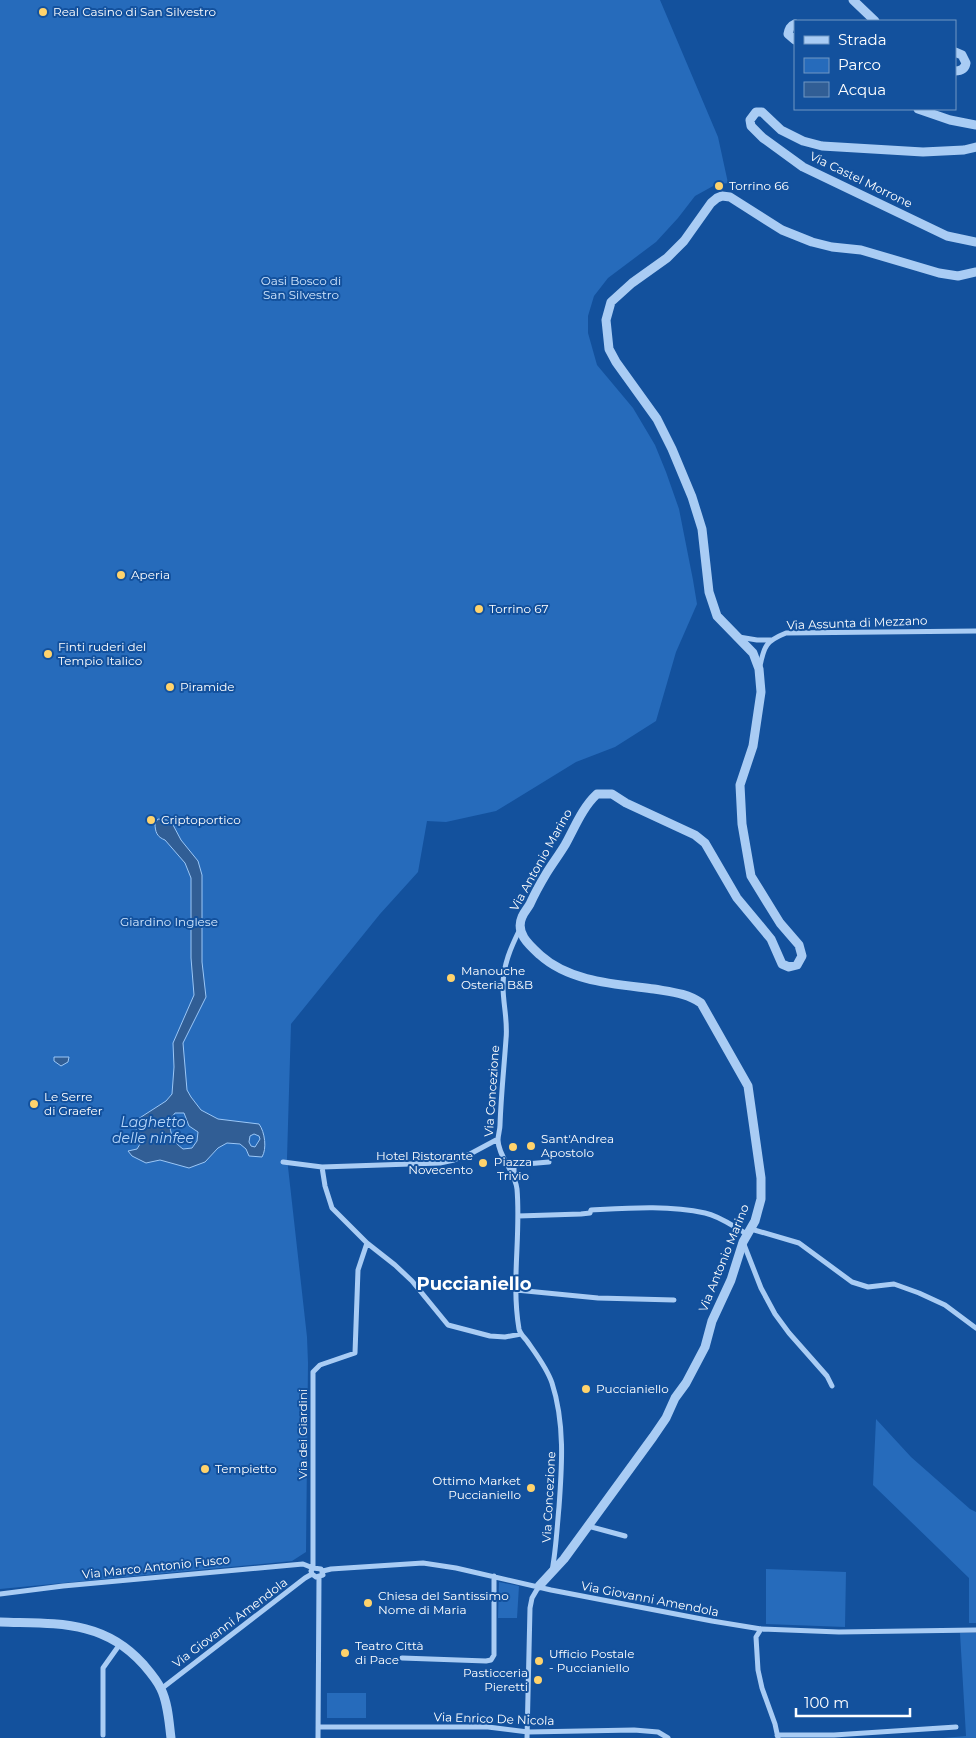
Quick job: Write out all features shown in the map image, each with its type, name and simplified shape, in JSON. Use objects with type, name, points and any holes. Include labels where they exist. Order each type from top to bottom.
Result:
[{"type":"street","points":[[853,0],[874,20]]},
{"type":"street","points":[[794,24],[788,34],[794,39]]},
{"type":"street","points":[[956,52],[962,54],[966,63],[962,70],[956,72]]},
{"type":"street","points":[[921,110],[950,120],[976,125]]},
{"type":"street","name":"Via Castel Morrone","points":[[976,147],[964,150],[922,152],[822,146],[803,141],[781,130],[762,112],[756,112],[750,120],[751,126],[764,138],[803,167],[947,236],[976,242]]},
{"type":"street","points":[[771,640],[757,640],[734,635],[717,616],[709,592],[702,529],[680,466],[657,418],[616,362],[609,349],[606,320],[611,302],[632,283],[667,258],[684,241],[707,207],[722,196],[730,197],[782,230],[812,242],[832,247],[861,250],[939,273],[958,276],[976,272]]},
{"type":"street","name":"Via Assunta di Mezzano","points":[[759,669],[763,652],[771,640],[786,633],[976,631]]},
{"type":"street","name":"Via Antonio Marino","points":[[539,1586],[552,1574],[658,1430],[675,1398],[686,1383],[705,1347],[712,1321],[731,1280],[761,1199],[761,1178],[748,1086],[701,1003],[692,996],[614,984],[571,974],[553,966],[523,939],[520,929],[522,917],[530,904],[534,892],[565,845],[580,814],[589,801],[597,794],[612,794],[626,803],[695,835],[705,843],[737,898],[771,939],[782,964],[789,967],[797,965],[802,956],[799,945],[780,923],[751,876],[742,824],[740,785],[753,746],[762,692],[759,669],[753,653],[734,635]]},
{"type":"street","name":"Via Concezione","points":[[520,929],[511,945],[503,985],[507,1037],[498,1139],[502,1155],[515,1179],[518,1216],[516,1290],[518,1322],[521,1334],[547,1372],[552,1384],[560,1422],[562,1442],[561,1478],[556,1553],[552,1574]]},
{"type":"street","points":[[283,1162],[322,1167],[440,1163],[470,1154],[498,1139]]},
{"type":"street","points":[[515,1179],[514,1165],[549,1162]]},
{"type":"street","points":[[322,1167],[325,1186],[332,1208],[367,1243],[395,1264],[412,1281],[448,1325],[490,1336],[505,1337],[521,1334]]},
{"type":"street","points":[[518,1216],[580,1214],[590,1213],[591,1210],[650,1207],[706,1213],[715,1216],[747,1235],[780,1236],[800,1243],[852,1282],[868,1287],[894,1284],[919,1293],[945,1305],[976,1328]]},
{"type":"street","points":[[747,1235],[759,1284],[768,1302],[789,1333],[826,1376],[832,1386]]},
{"type":"street","name":"Via dei Giardini","points":[[313,1571],[313,1372],[320,1366],[355,1353],[358,1270],[367,1243]]},
{"type":"street","points":[[516,1290],[598,1298],[674,1300]]},
{"type":"street","points":[[588,1526],[626,1536]]},
{"type":"street","name":"Via Giovanni Amendola","points":[[161,1689],[318,1568],[323,1571],[340,1568],[423,1563],[703,1620],[761,1629],[839,1632],[976,1630]]},
{"type":"street","name":"Via Marco Antonio Fusco","points":[[0,1594],[63,1586],[273,1566],[303,1564],[313,1571]]},
{"type":"street","points":[[313,1571],[319,1577],[318,1738]]},
{"type":"street","points":[[319,1577],[324,1574],[323,1571]]},
{"type":"street","points":[[402,1658],[491,1660],[494,1655],[494,1576]]},
{"type":"street","points":[[527,1738],[530,1608],[532,1598],[539,1586]]},
{"type":"street","points":[[0,1622],[79,1626],[106,1635],[132,1652],[161,1689],[168,1713],[171,1738]]},
{"type":"street","points":[[761,1629],[756,1637],[758,1670],[778,1736],[956,1728]]},
{"type":"street","points":[[103,1734],[103,1668],[120,1644]]},
{"type":"street","name":"Via Enrico De Nicola","points":[[318,1727],[488,1727],[528,1732],[634,1730],[658,1732],[668,1738]]},
{"type":"green space","name":"Oasi Bosco di San Silvestro","points":[[0,0],[660,0],[718,137],[728,183],[715,185],[695,196],[656,242],[608,278],[594,296],[588,316],[588,333],[597,365],[633,408],[655,445],[666,472],[679,509],[693,580],[697,604],[676,652],[656,721],[615,747],[576,762],[496,811],[446,822],[427,821],[418,872],[380,914],[291,1024],[287,1158],[307,1337],[306,1552],[292,1561],[0,1589]]},
{"type":"green space","points":[[876,1419],[911,1457],[970,1509],[976,1512],[976,1623],[969,1623],[969,1578],[873,1485]]},
{"type":"green space","points":[[766,1569],[846,1572],[845,1627],[766,1624]]},
{"type":"green space","points":[[499,1582],[519,1586],[517,1618],[498,1618]]},
{"type":"green space","points":[[960,1633],[976,1633],[976,1738],[943,1738],[966,1736]]},
{"type":"green space","points":[[327,1693],[366,1693],[366,1718],[327,1718]]},
{"type":"water","name":"Laghetto delle ninfee","points":[[158,819],[167,820],[172,823],[181,840],[198,861],[202,875],[202,962],[206,997],[183,1043],[187,1090],[201,1110],[218,1119],[259,1124],[265,1140],[262,1157],[249,1156],[246,1149],[240,1144],[227,1143],[218,1148],[205,1162],[189,1168],[160,1160],[146,1163],[132,1156],[128,1151],[137,1149],[140,1144],[135,1124],[138,1119],[166,1101],[172,1094],[173,1043],[194,995],[191,958],[191,878],[185,863],[165,840],[157,834],[155,823]],"holes":[[[175,1113],[184,1113],[189,1126],[198,1132],[197,1141],[192,1148],[183,1149],[176,1143],[173,1137],[169,1121]],[[254,1134],[259,1136],[260,1139],[255,1147],[251,1146],[249,1142],[250,1136]]]},
{"type":"water","points":[[54,1057],[69,1057],[68,1062],[61,1066],[54,1061]]},
{"type":"place","name":"Real Casino di San Silvestro","points":[[43,12]]},
{"type":"place","name":"Torrino 66","points":[[719,186]]},
{"type":"place","name":"Aperia","points":[[121,575]]},
{"type":"place","name":"Torrino 67","points":[[479,609]]},
{"type":"place","name":"Finti ruderi del Tempio Italico","points":[[48,654]]},
{"type":"place","name":"Piramide","points":[[170,687]]},
{"type":"place","name":"Criptoportico","points":[[151,820]]},
{"type":"place","name":"Manouche Osteria B&B","points":[[451,978]]},
{"type":"place","name":"Le Serre di Graefer","points":[[34,1104]]},
{"type":"place","name":"Sant'Andrea Apostolo","points":[[531,1146]]},
{"type":"place","name":"Piazza Trivio","points":[[513,1147]]},
{"type":"place","name":"Hotel Ristorante Novecento","points":[[483,1163]]},
{"type":"place","name":"Puccianiello","points":[[586,1389]]},
{"type":"place","name":"Tempietto","points":[[205,1469]]},
{"type":"place","name":"Ottimo Market Puccianiello","points":[[531,1488]]},
{"type":"place","name":"Chiesa del Santissimo Nome di Maria","points":[[368,1603]]},
{"type":"place","name":"Teatro Città di Pace","points":[[345,1653]]},
{"type":"place","name":"Ufficio Postale - Puccianiello","points":[[539,1661]]},
{"type":"place","name":"Pasticceria Pieretti","points":[[538,1680]]},
{"type":"district","name":"Puccianiello","points":[[474,1284]]},
{"type":"park label","name":"Giardino Inglese","points":[[169,922]]}]
